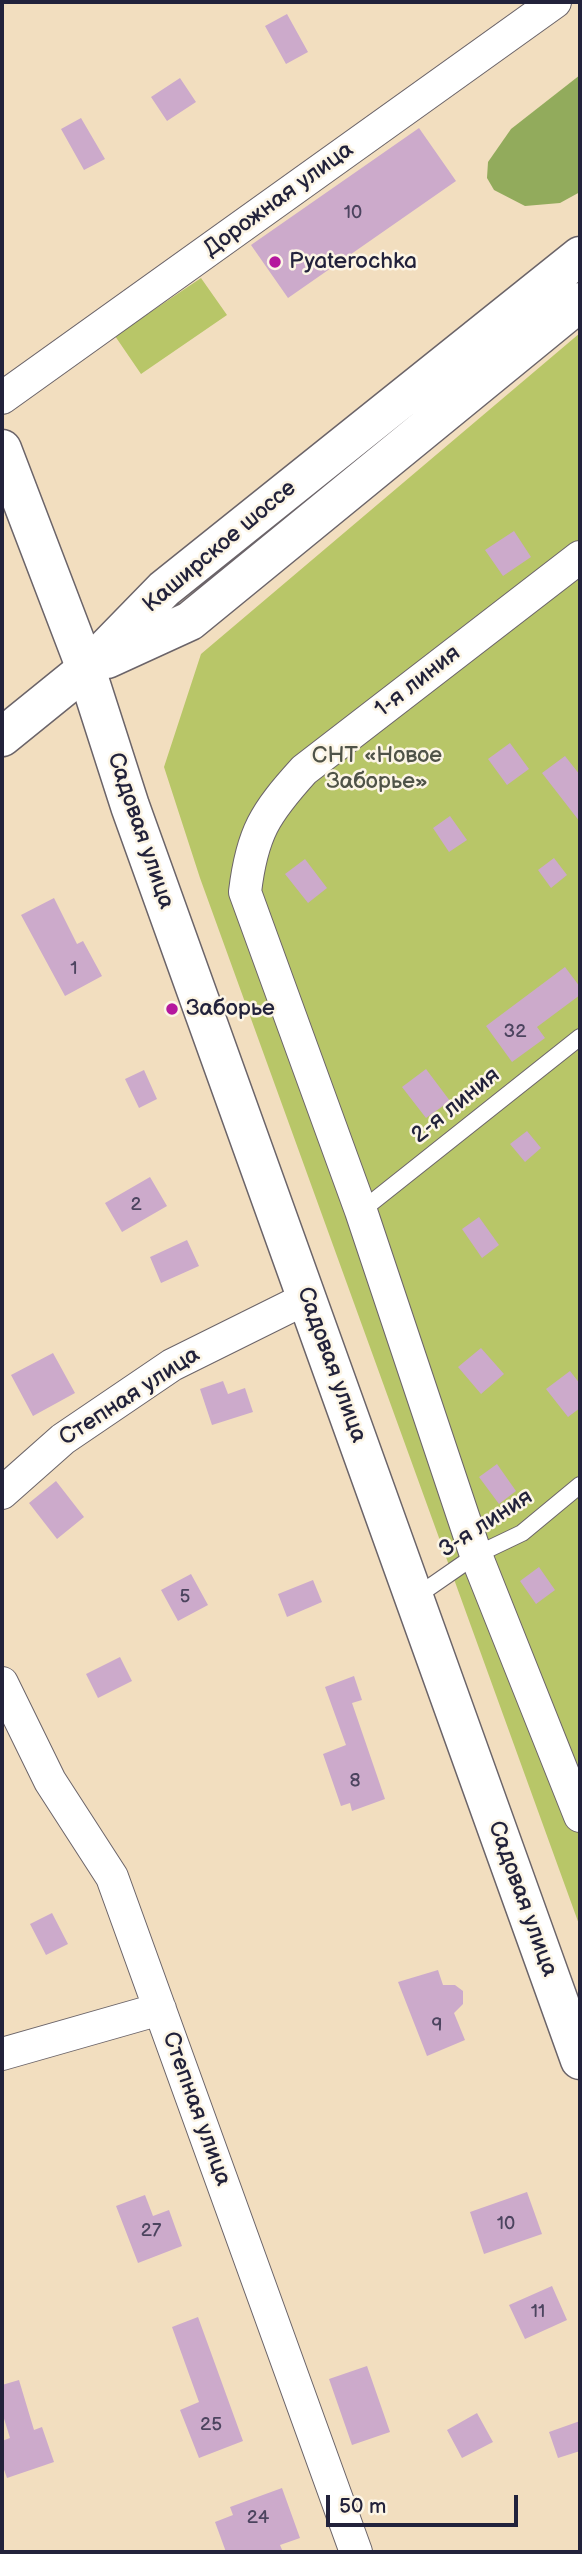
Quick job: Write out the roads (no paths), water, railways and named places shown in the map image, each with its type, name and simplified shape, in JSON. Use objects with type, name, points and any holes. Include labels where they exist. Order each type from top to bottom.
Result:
[{"type":"main road","name":"Каширское шоссе","points":[[86,669],[164,589],[580,256]]},
{"type":"main road","name":"Каширское шоссе","points":[[86,669],[190,621],[580,302]]},
{"type":"main road","name":"Садовая улица","points":[[2,449],[86,669],[130,806],[580,2060]]},
{"type":"main road","points":[[2,737],[86,669]]},
{"type":"street","name":"Дорожная улица","points":[[2,398],[555,2]]},
{"type":"street","name":"1-я линия","points":[[580,557],[304,770],[269,808],[249,856],[245,892],[361,1211],[477,1555],[580,1816]]},
{"type":"street","name":"Степная улица","points":[[2,1493],[63,1439],[172,1365],[307,1298]]},
{"type":"street","name":"Степная улица","points":[[2,1683],[50,1781],[112,1877],[356,2552]]},
{"type":"street","points":[[2,2054],[160,2008]]},
{"type":"lane","name":"2-я линия","points":[[361,1211],[580,1037]]},
{"type":"lane","name":"3-я линия","points":[[414,1598],[477,1555],[522,1533],[580,1485]]},
{"type":"place","name":"Pyaterochka","points":[[275,262]]},
{"type":"place","name":"Заборье","points":[[172,1009]]},
{"type":"park label","name":"СНТ «Новое Заборье»","points":[[377,769]]}]
